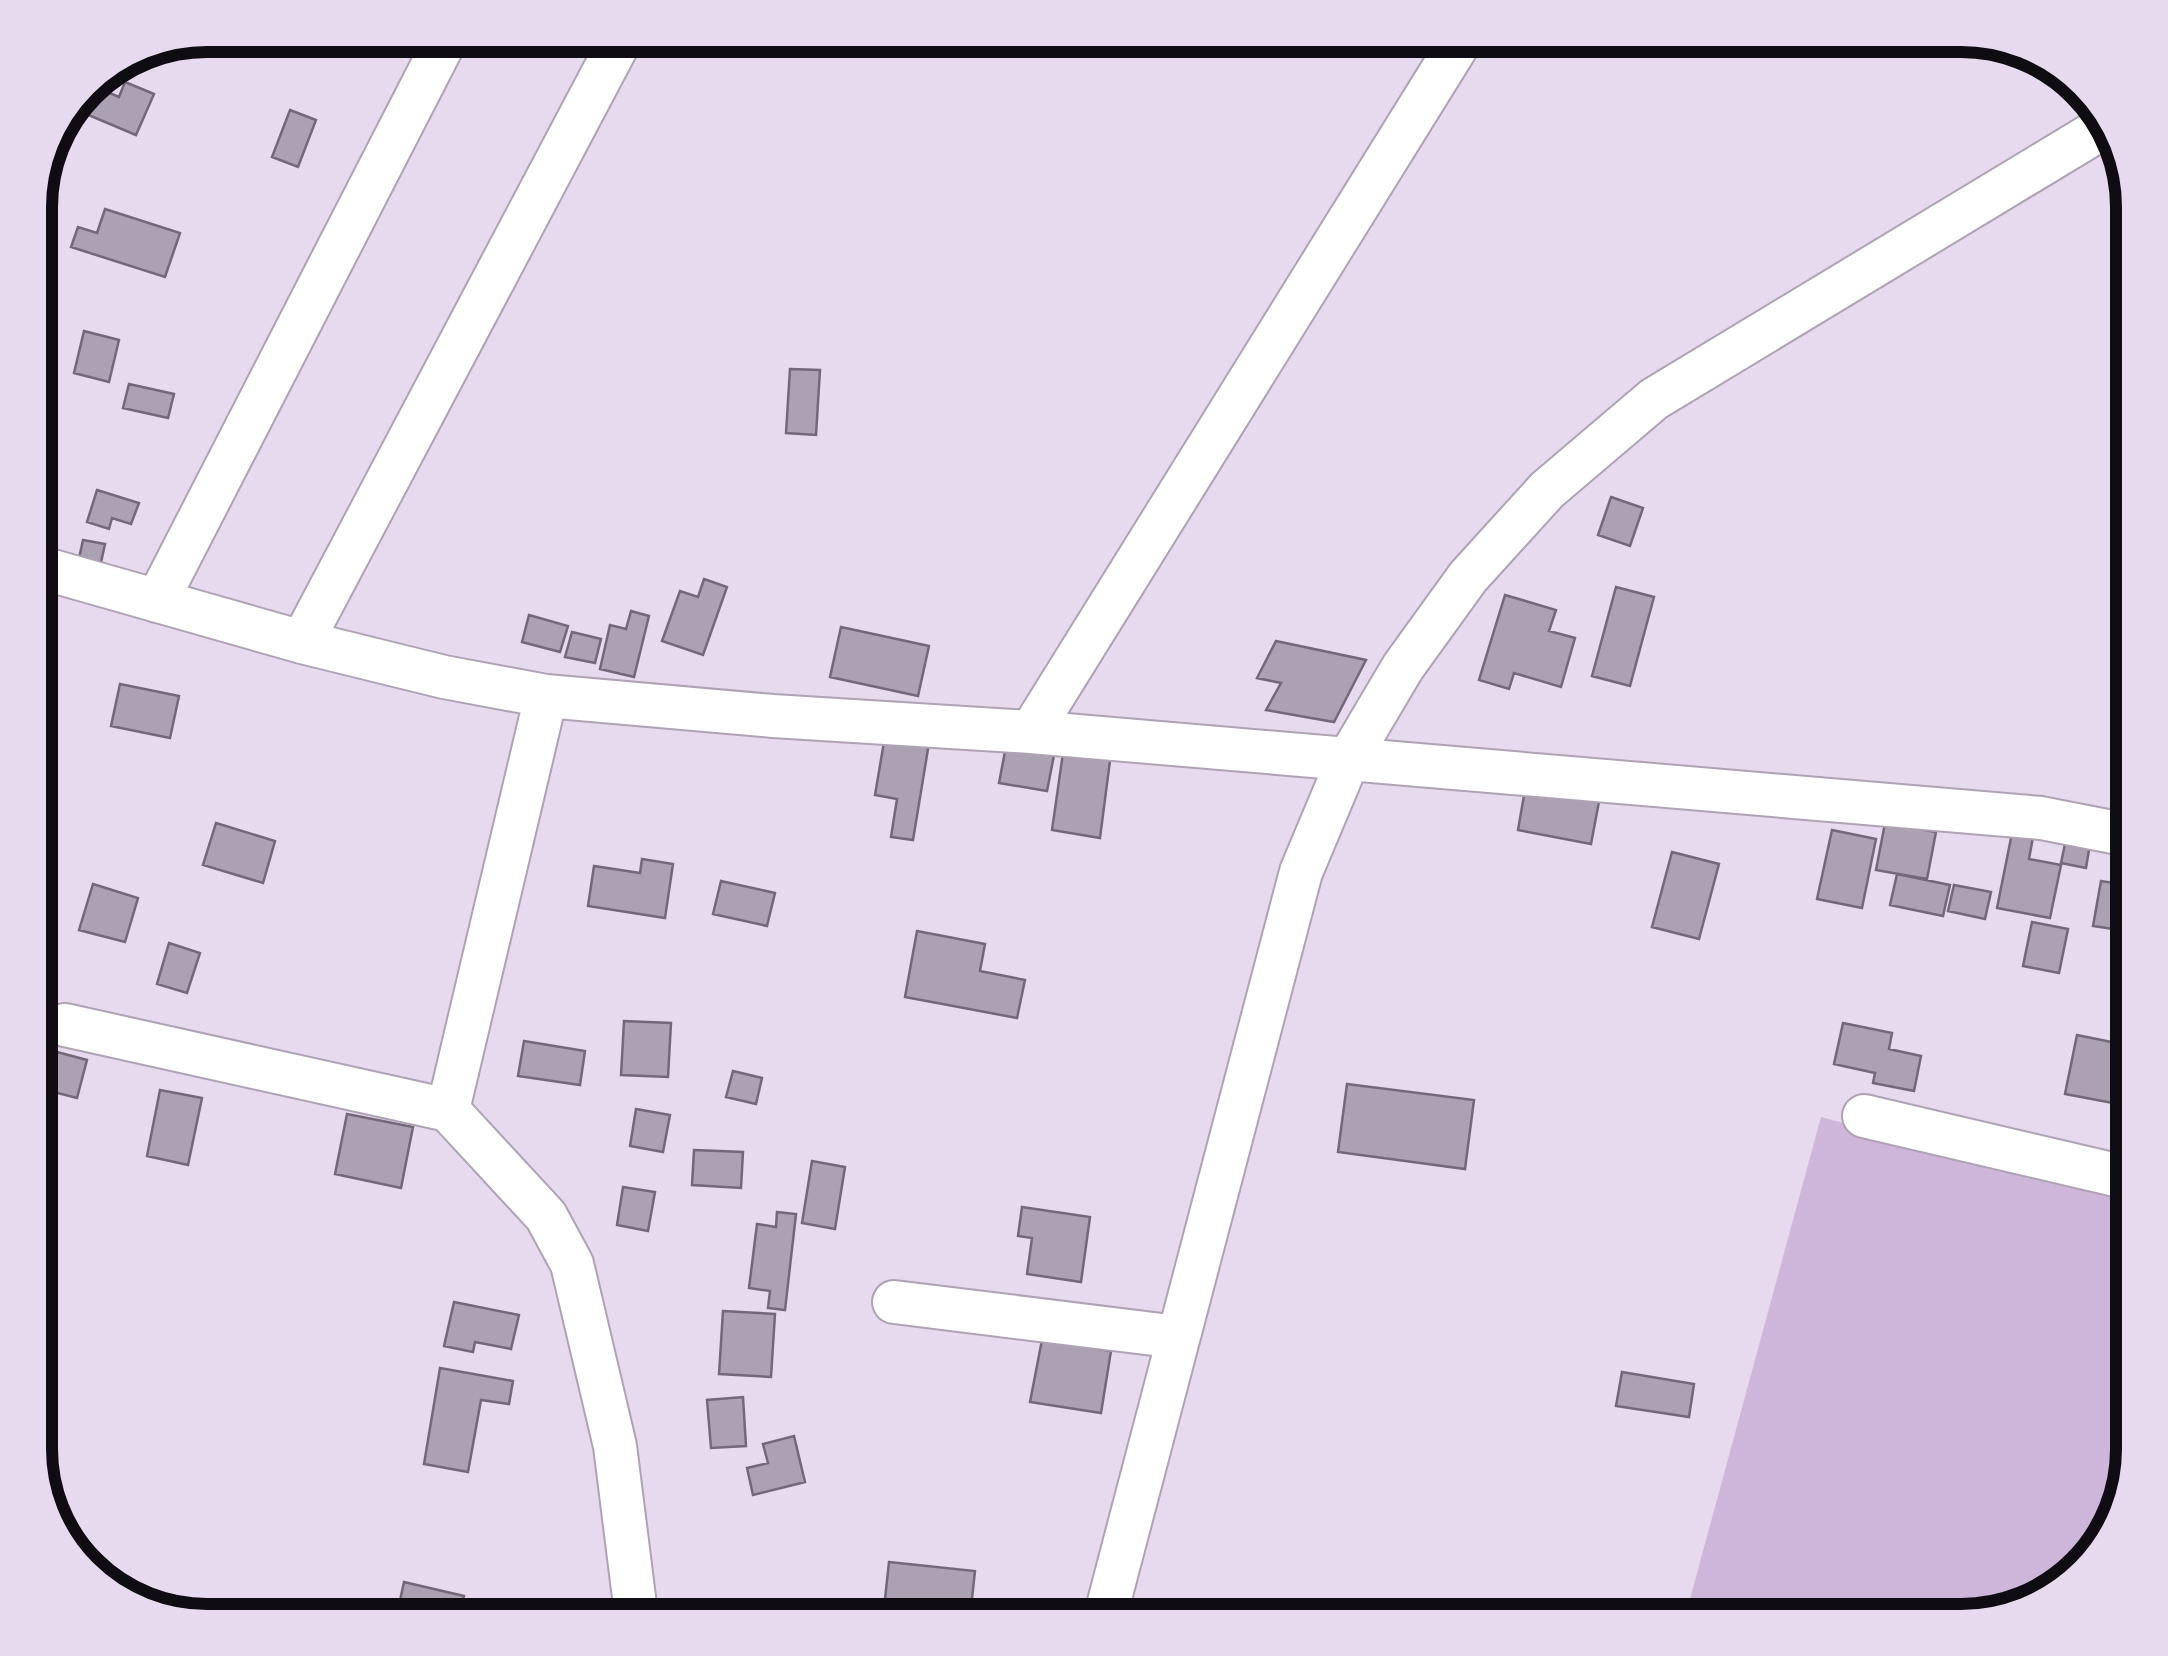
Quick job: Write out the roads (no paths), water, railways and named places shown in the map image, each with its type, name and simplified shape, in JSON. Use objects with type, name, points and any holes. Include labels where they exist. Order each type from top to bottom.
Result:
[{"type":"street","points":[[157,601],[439,52]]},
{"type":"street","points":[[302,642],[614,52]]},
{"type":"street","points":[[1031,732],[1453,52]]},
{"type":"street","points":[[1108,1604],[1301,872],[1348,760],[1403,667],[1468,577],[1547,490],[1654,399],[2096,132]]},
{"type":"street","points":[[53,571],[302,642],[546,696],[773,716],[1031,732],[2041,818],[2116,833]]},
{"type":"street","points":[[448,1110],[546,696]]},
{"type":"street","points":[[65,1024],[448,1110],[546,1216],[572,1264],[615,1446],[635,1604]]},
{"type":"street","points":[[1864,1116],[2116,1174]]},
{"type":"street","points":[[894,1302],[1178,1337]]}]
